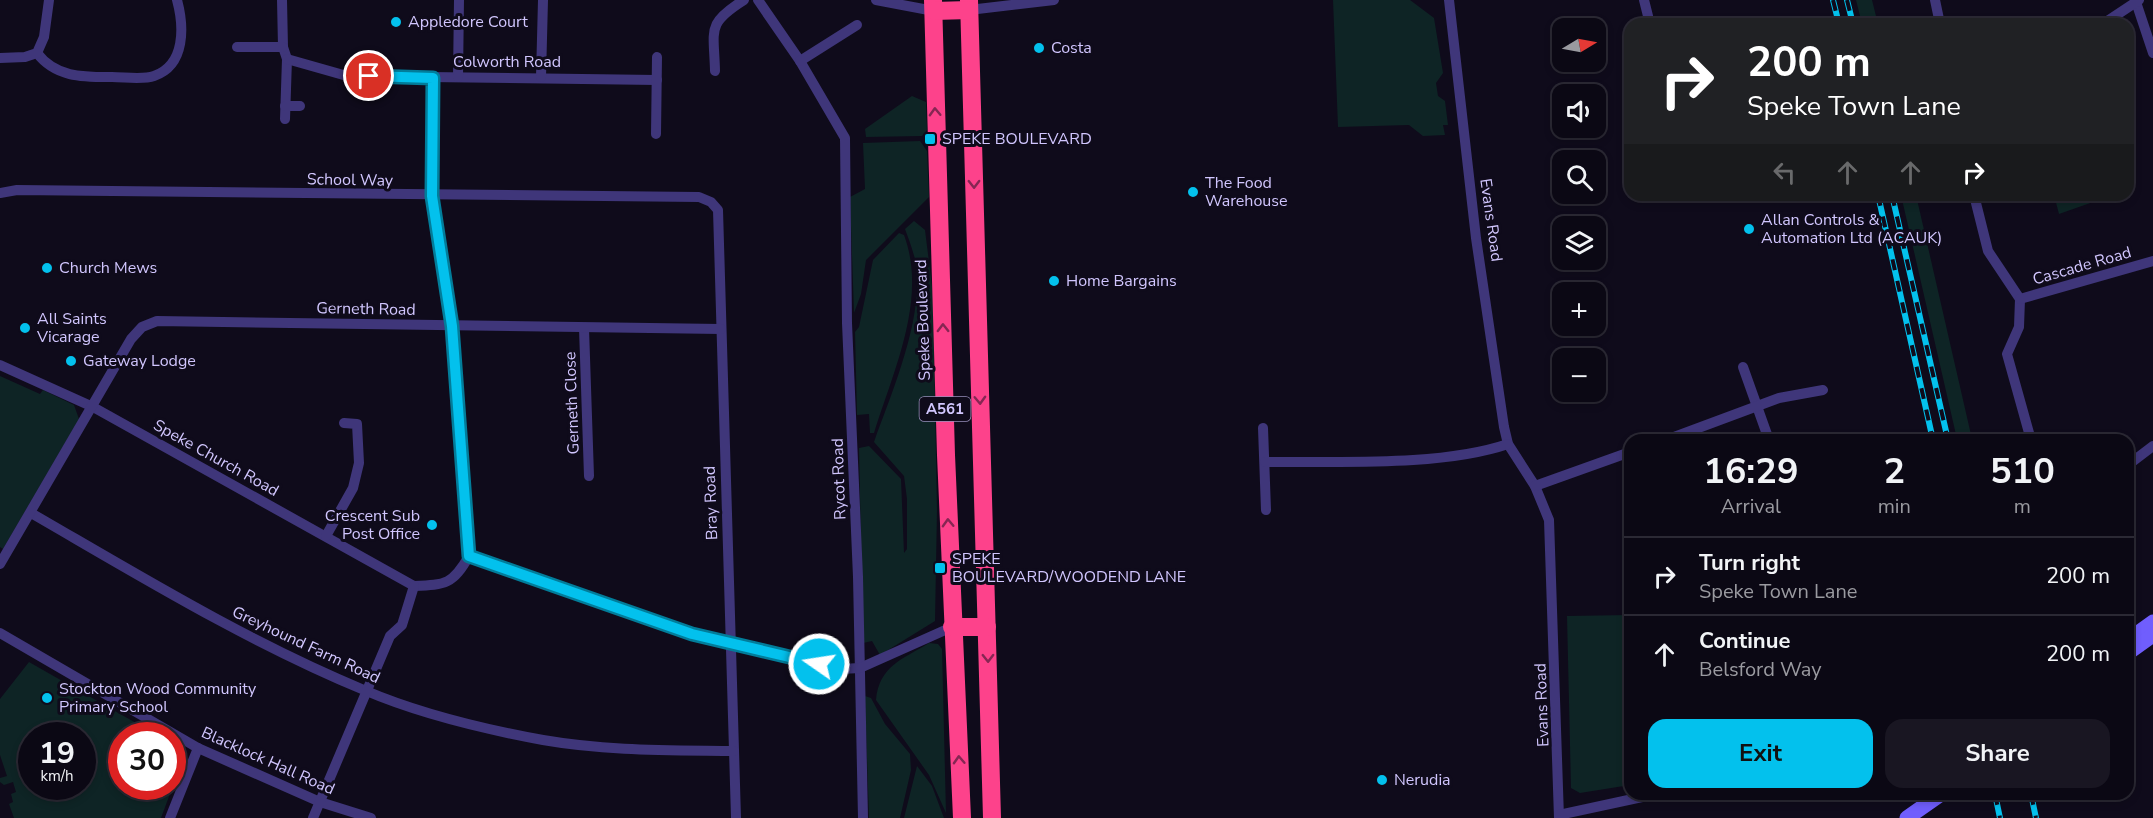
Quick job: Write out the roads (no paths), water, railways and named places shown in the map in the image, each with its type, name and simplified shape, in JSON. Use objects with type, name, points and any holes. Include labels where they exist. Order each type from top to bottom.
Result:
[{"type":"highway","points":[[933,5],[969,5]]},
{"type":"highway","name":"Speke Boulevard","points":[[933,5],[952,627],[962,818]]},
{"type":"highway","name":"A561","points":[[969,5],[992,818]]},
{"type":"highway","points":[[952,627],[987,627]]},
{"type":"street","points":[[0,58],[25,57],[37,53],[44,37],[49,0]]},
{"type":"street","points":[[37,53],[46,65],[81,77],[152,77],[171,65],[181,43],[183,23],[177,0]]},
{"type":"street","points":[[282,0],[283,47],[287,59],[285,119]]},
{"type":"street","points":[[458,77],[459,0]]},
{"type":"street","points":[[542,77],[543,0]]},
{"type":"street","points":[[714,71],[716,22],[722,14],[744,0]]},
{"type":"street","points":[[758,0],[800,61],[857,25]]},
{"type":"street","points":[[876,0],[894,6],[933,5]]},
{"type":"street","points":[[969,5],[1054,0]]},
{"type":"street","name":"Evans Road","points":[[1449,0],[1476,238],[1508,444],[1535,486],[1549,520],[1559,817]]},
{"type":"street","points":[[1644,0],[1648,18]]},
{"type":"street","points":[[1935,0],[1939,18]]},
{"type":"street","points":[[2112,18],[2138,1],[2153,53]]},
{"type":"street","points":[[237,47],[283,47]]},
{"type":"street","points":[[656,134],[657,57]]},
{"type":"street","name":"Colworth Road","points":[[287,59],[347,76],[657,80]]},
{"type":"street","name":"Rycot Road","points":[[800,61],[845,138],[847,323],[860,668],[863,818]]},
{"type":"street","points":[[313,818],[390,636],[402,625],[414,586],[439,586],[450,581],[459,573],[469,556],[452,326],[432,196],[433,78]]},
{"type":"street","points":[[285,106],[300,106]]},
{"type":"street","name":"School Way","points":[[0,193],[17,190],[699,197]]},
{"type":"street","name":"Bray Road","points":[[699,197],[711,202],[718,210],[736,818]]},
{"type":"street","points":[[1976,201],[1988,251],[2020,299],[2019,327],[2007,354],[2029,434]]},
{"type":"street","name":"Cascade Road","points":[[2020,299],[2153,261]]},
{"type":"street","name":"Gerneth Road","points":[[0,564],[131,339],[141,327],[158,321],[721,328]]},
{"type":"street","name":"Gerneth Close","points":[[584,328],[589,476]]},
{"type":"street","name":"Speke Church Road","points":[[0,365],[93,407],[414,586]]},
{"type":"street","points":[[1743,367],[1767,434]]},
{"type":"street","points":[[1683,434],[1779,398],[1822,390]]},
{"type":"street","points":[[326,536],[353,488],[359,463],[357,424],[344,423]]},
{"type":"street","points":[[1263,428],[1266,510]]},
{"type":"street","points":[[1265,462],[1367,461],[1478,454],[1508,444]]},
{"type":"street","points":[[2134,460],[2153,446]]},
{"type":"street","points":[[1535,486],[1624,454]]},
{"type":"street","name":"Greyhound Farm Road","points":[[31,513],[226,624],[366,691],[468,724],[544,740],[625,749],[734,751]]},
{"type":"street","points":[[469,556],[681,631],[841,669],[860,668],[952,627]]},
{"type":"street","points":[[2134,636],[2153,622]]},
{"type":"street","name":"Blacklock Hall Road","points":[[0,633],[198,748],[320,802],[370,818]]},
{"type":"street","points":[[2134,649],[2153,635]]},
{"type":"street","points":[[170,818],[198,748]]},
{"type":"street","points":[[1559,817],[1631,800]]},
{"type":"street","points":[[1907,818],[1932,800]]},
{"type":"railway","points":[[1833,0],[1838,18]]},
{"type":"railway","points":[[1847,0],[1852,18]]},
{"type":"railway","points":[[1879,201],[1932,434]]},
{"type":"railway","points":[[1893,201],[1947,434]]},
{"type":"railway","points":[[1996,800],[2000,818]]},
{"type":"railway","points":[[2032,800],[2036,818]]},
{"type":"place","name":"Appledore Court","points":[[396,22]]},
{"type":"place","name":"Costa","points":[[1039,48]]},
{"type":"place","name":"SPEKE BOULEVARD","points":[[930,139]]},
{"type":"place","name":"The Food Warehouse","points":[[1193,192]]},
{"type":"place","name":"Allan Controls & Automation Ltd (ACAUK)","points":[[1749,229]]},
{"type":"place","name":"Church Mews","points":[[47,268]]},
{"type":"place","name":"Home Bargains","points":[[1054,281]]},
{"type":"place","name":"All Saints Vicarage","points":[[25,328]]},
{"type":"place","name":"Gateway Lodge","points":[[71,361]]},
{"type":"place","name":"Crescent Sub Post Office","points":[[432,525]]},
{"type":"place","name":"SPEKE BOULEVARD/WOODEND LANE","points":[[940,568]]},
{"type":"place","name":"Stockton Wood Community Primary School","points":[[47,698]]},
{"type":"place","name":"Nerudia","points":[[1382,780]]}]
